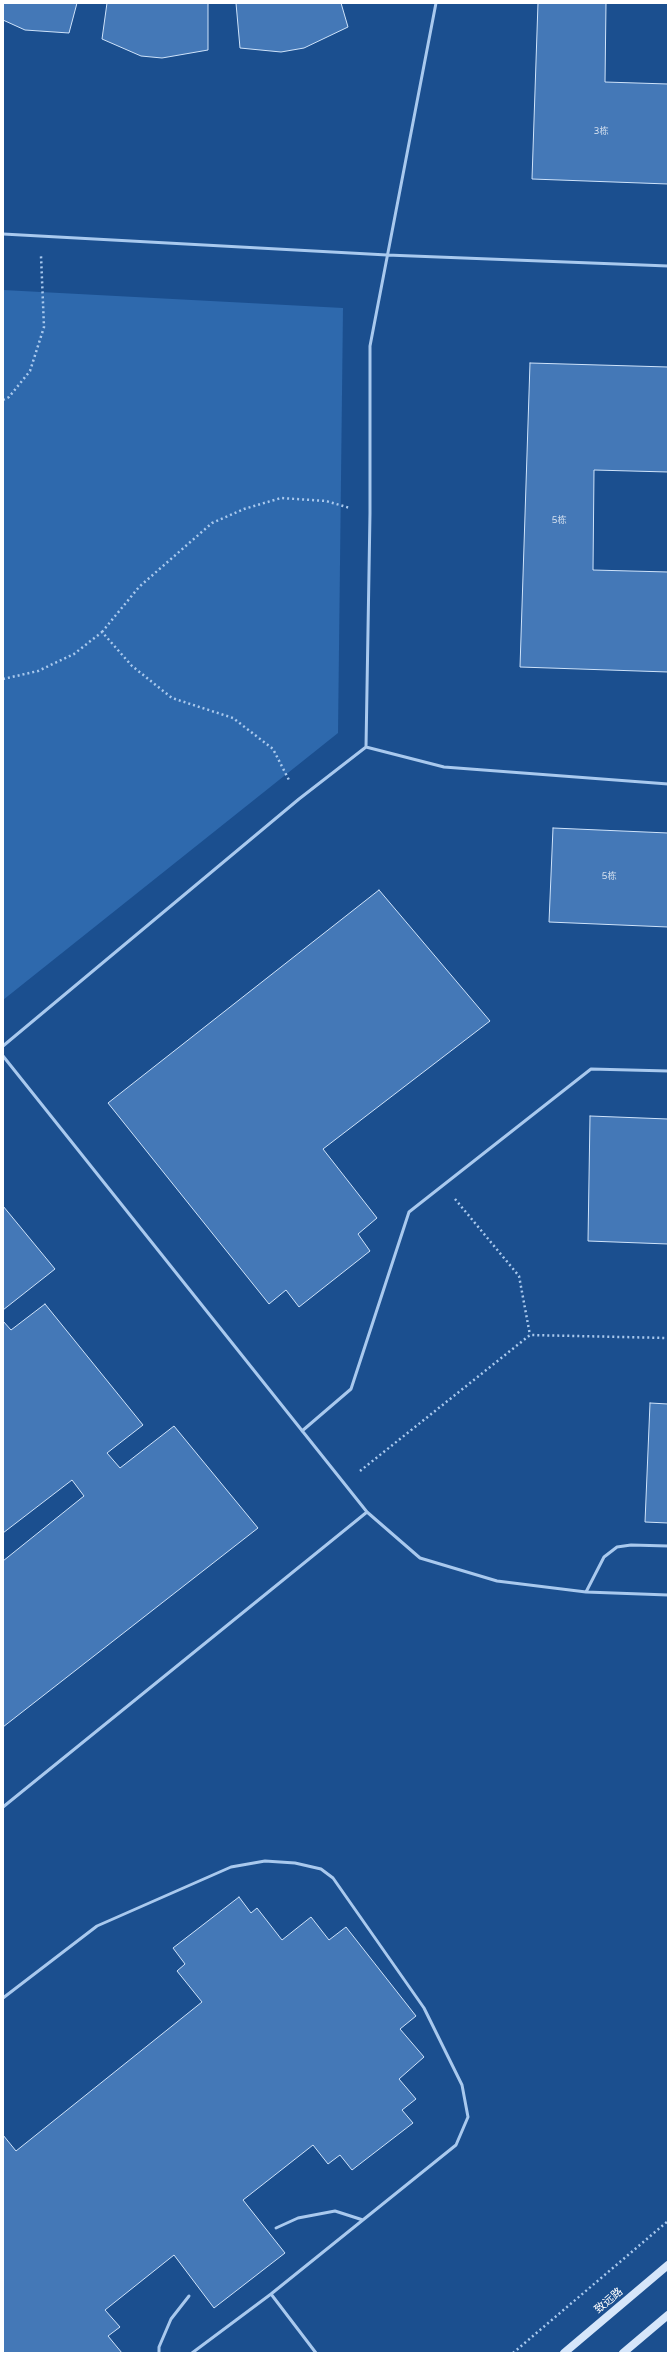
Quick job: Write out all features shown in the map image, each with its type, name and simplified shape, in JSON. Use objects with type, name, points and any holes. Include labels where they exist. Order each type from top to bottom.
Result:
[{"type":"main road","name":"致远路","points":[[564,2353],[668,2266]]},
{"type":"main road","points":[[623,2353],[668,2314]]},
{"type":"lane","points":[[366,746],[370,513],[370,346],[436,3]]},
{"type":"lane","points":[[3,234],[387,255],[668,266]]},
{"type":"lane","points":[[366,746],[444,767],[668,784]]},
{"type":"lane","points":[[3,1046],[299,799],[366,746]]},
{"type":"lane","points":[[3,1056],[367,1512],[420,1558],[497,1581],[586,1592],[668,1595]]},
{"type":"lane","points":[[302,1431],[351,1389],[409,1212],[591,1069],[668,1071]]},
{"type":"lane","points":[[3,1807],[367,1512]]},
{"type":"lane","points":[[586,1592],[604,1557],[617,1547],[631,1545],[668,1546]]},
{"type":"lane","points":[[3,1998],[97,1926],[200,1879],[231,1867],[265,1861],[295,1863],[321,1869],[333,1878],[424,2008],[462,2085],[468,2117],[456,2145],[271,2294],[192,2353]]},
{"type":"lane","points":[[276,2228],[298,2218],[334,2211],[363,2220]]},
{"type":"lane","points":[[271,2294],[316,2353]]},
{"type":"lane","points":[[159,2353],[159,2347],[171,2319],[188,2296]]},
{"type":"path","points":[[3,400],[9,397],[30,371],[44,327],[40,236]]},
{"type":"path","points":[[3,679],[38,671],[74,654],[102,632],[138,587],[212,523],[244,509],[281,498],[326,501],[370,513]]},
{"type":"path","points":[[102,632],[132,666],[172,698],[233,718],[273,749],[299,799]]},
{"type":"path","points":[[443,1185],[519,1276],[530,1335]]},
{"type":"path","points":[[344,1483],[530,1335],[668,1338]]},
{"type":"path","points":[[513,2353],[668,2222]]},
{"type":"shaded area","points":[[3,290],[343,308],[338,733],[3,1000]]},
{"type":"building","points":[[3,3],[77,3],[69,33],[25,30],[3,20]]},
{"type":"building","points":[[107,3],[208,3],[208,50],[162,58],[141,56],[102,39]]},
{"type":"building","points":[[236,3],[341,3],[348,27],[304,48],[281,52],[240,48]]},
{"type":"building","points":[[538,3],[606,3],[605,82],[668,84],[668,184],[532,179]]},
{"type":"building","points":[[530,363],[668,367],[668,472],[594,470],[593,570],[668,572],[668,672],[520,667]]},
{"type":"building","points":[[553,828],[668,833],[668,927],[549,922]]},
{"type":"building","points":[[379,890],[490,1021],[323,1149],[377,1218],[358,1234],[370,1251],[299,1307],[286,1290],[269,1304],[108,1103]]},
{"type":"building","points":[[590,1116],[668,1119],[668,1244],[588,1241]]},
{"type":"building","points":[[3,1206],[55,1269],[3,1310]]},
{"type":"building","points":[[45,1304],[143,1425],[107,1453],[120,1468],[174,1426],[258,1528],[3,1727],[3,1561],[84,1496],[72,1480],[3,1533],[3,1321],[11,1330]]},
{"type":"building","points":[[650,1403],[668,1404],[668,1523],[645,1522]]},
{"type":"building","points":[[239,1897],[251,1913],[257,1908],[282,1940],[311,1917],[329,1940],[346,1927],[416,2016],[400,2029],[424,2057],[399,2079],[416,2099],[402,2110],[413,2123],[352,2170],[340,2155],[328,2164],[313,2145],[243,2200],[285,2253],[214,2308],[174,2255],[105,2310],[120,2327],[108,2336],[122,2353],[3,2353],[3,2135],[16,2151],[202,2002],[177,1971],[185,1964],[173,1948]]}]
